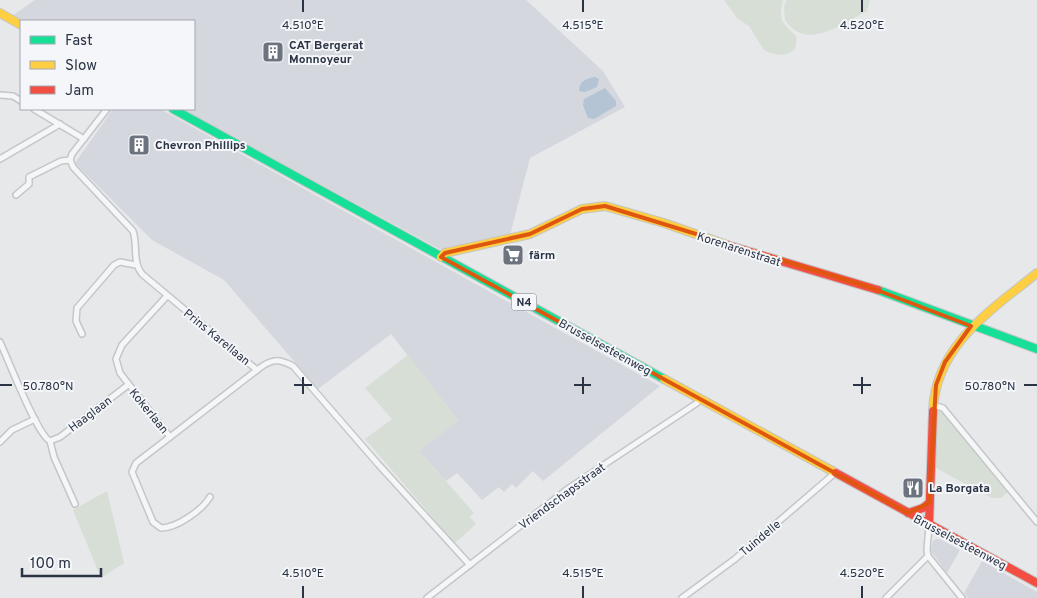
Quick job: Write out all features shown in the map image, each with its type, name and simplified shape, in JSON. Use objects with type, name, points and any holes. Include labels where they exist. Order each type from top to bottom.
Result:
[{"type":"main road","points":[[0,13],[20,24]]},
{"type":"main road","name":"Brusselsesteenweg","points":[[175,110],[835,474],[1037,583]]},
{"type":"main road","name":"Korenarenstraat","points":[[441,257],[445,253],[530,234],[582,209],[605,206],[664,223],[737,249],[869,287],[1037,349]]},
{"type":"main road","points":[[929,525],[933,405],[936,386],[942,368],[971,326],[1037,273]]},
{"type":"main road","points":[[908,514],[923,508],[929,502]]},
{"type":"street","points":[[0,95],[14,96],[20,100]]},
{"type":"street","points":[[36,110],[84,139]]},
{"type":"street","points":[[16,195],[28,184],[29,177],[61,161],[70,160],[106,110]]},
{"type":"street","points":[[0,159],[60,124]]},
{"type":"street","points":[[70,160],[73,167],[133,231],[137,242],[136,265],[120,262],[114,266],[77,308],[76,321],[82,334]]},
{"type":"street","name":"Prins Karellaan","points":[[136,265],[142,274],[167,296],[257,370],[275,360],[283,360],[294,366],[378,464],[470,565]]},
{"type":"street","name":"Kokerlaan","points":[[167,296],[119,350],[116,359],[117,369],[128,385],[170,437],[257,370]]},
{"type":"street","points":[[0,342],[35,419],[45,438],[50,441],[54,457],[75,504]]},
{"type":"street","name":"Haaglaan","points":[[50,441],[60,437],[128,385]]},
{"type":"street","name":"Vriendschapsstraat","points":[[427,598],[569,488],[697,403],[699,399]]},
{"type":"street","points":[[933,405],[943,408],[1037,522]]},
{"type":"street","points":[[0,442],[12,430],[35,419]]},
{"type":"street","points":[[170,437],[136,463],[132,472],[153,522],[161,528],[172,526],[204,506],[210,497]]},
{"type":"street","name":"Tuindelle","points":[[682,598],[735,560],[835,474]]},
{"type":"street","points":[[929,525],[928,556],[962,598]]},
{"type":"street","points":[[886,598],[928,556]]},
{"type":"highlighted area","points":[[605,206],[869,287],[971,326],[945,362],[936,385],[929,503],[908,513],[441,257],[445,253],[530,234],[582,209]]},
{"type":"shaded area","points":[[35,0],[526,0],[603,71],[625,107],[530,158],[509,239],[447,253],[184,110],[195,110],[195,20],[20,20],[12,16]]},
{"type":"shaded area","points":[[724,0],[783,0],[782,21],[796,36],[795,48],[787,54],[781,55],[764,50],[749,26],[737,18]]},
{"type":"shaded area","points":[[787,0],[870,0],[867,11],[835,28],[814,35],[803,34],[794,29],[785,20],[784,7]]},
{"type":"shaded area","points":[[112,110],[162,110],[660,386],[543,481],[533,471],[516,488],[512,484],[504,492],[499,487],[482,500],[457,473],[446,481],[419,451],[458,420],[391,334],[318,389],[224,280],[152,240],[75,163]]},
{"type":"shaded area","points":[[408,355],[458,420],[419,451],[474,513],[470,517],[476,524],[455,543],[365,439],[392,419],[365,388]]},
{"type":"shaded area","points":[[936,410],[942,410],[1009,491],[1001,498],[992,498],[934,467]]},
{"type":"shaded area","points":[[107,491],[124,563],[101,578],[73,510]]},
{"type":"shaded area","points":[[940,539],[960,550],[947,573],[931,551],[933,541]]},
{"type":"shaded area","points":[[982,561],[1037,592],[1037,598],[968,598],[964,593]]},
{"type":"water","points":[[595,77],[599,79],[597,87],[585,92],[579,91],[580,85],[584,81]]},
{"type":"water","points":[[605,88],[616,101],[616,106],[594,119],[588,118],[583,105],[584,99]]},
{"type":"traffic: fast","points":[[175,110],[664,379]]},
{"type":"traffic: fast","points":[[878,290],[1037,349]]},
{"type":"traffic: slow","points":[[0,13],[20,24]]},
{"type":"traffic: slow","points":[[441,257],[445,253],[530,234],[582,209],[605,206],[664,223],[727,245]]},
{"type":"traffic: slow","points":[[933,411],[936,388],[944,367],[955,349],[984,316],[1037,273]]},
{"type":"traffic: slow","points":[[664,379],[836,473]]},
{"type":"traffic: jam","points":[[727,245],[878,290]]},
{"type":"traffic: jam","points":[[929,525],[933,411]]},
{"type":"traffic: jam","points":[[836,473],[1037,583]]},
{"type":"traffic: jam","points":[[908,513],[923,508],[929,503]]},
{"type":"place","name":"CAT Bergerat Monnoyeur","points":[[273,52]]},
{"type":"place","name":"Chevron Phillips","points":[[139,145]]},
{"type":"place","name":"färm","points":[[513,255]]},
{"type":"place","name":"La Borgata","points":[[913,488]]}]
